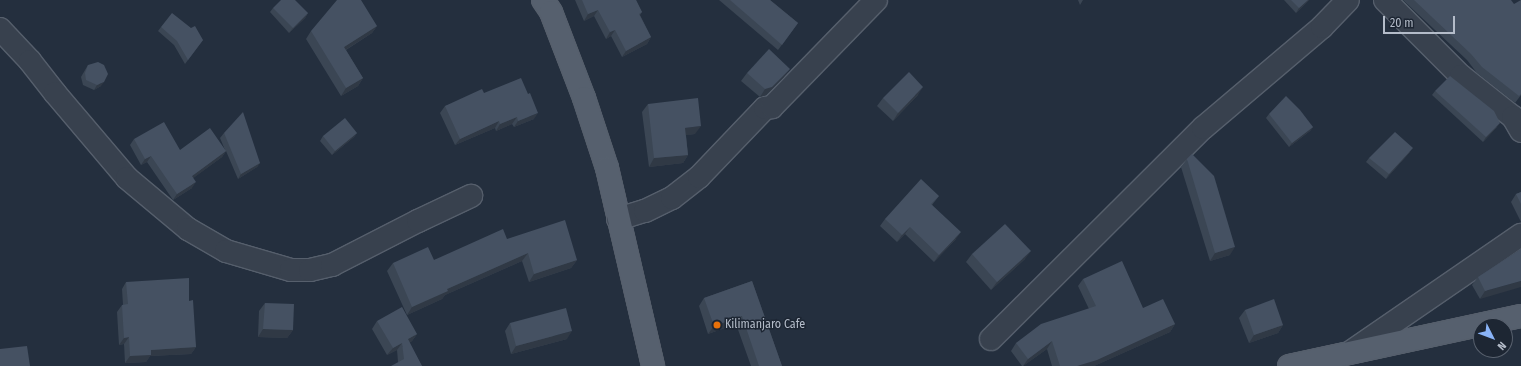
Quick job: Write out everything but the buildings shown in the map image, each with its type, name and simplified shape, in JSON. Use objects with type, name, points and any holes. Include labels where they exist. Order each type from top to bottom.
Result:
[{"type":"main road","points":[[543,0],[550,12],[584,98],[607,168],[653,366]]},
{"type":"main road","points":[[1289,366],[1352,351],[1521,316]]},
{"type":"street","points":[[618,218],[645,211],[672,198],[699,177],[765,108],[772,107],[876,0]]},
{"type":"street","points":[[991,339],[1175,154],[1203,128],[1322,27],[1348,0]]},
{"type":"street","points":[[1385,0],[1461,76],[1513,117],[1521,131]]},
{"type":"street","points":[[0,29],[30,61],[127,178],[188,229],[226,251],[291,270],[318,268],[332,265],[471,196]]},
{"type":"street","points":[[1352,351],[1521,235]]},
{"type":"place","name":"Kilimanjaro Cafe","points":[[717,325]]}]
